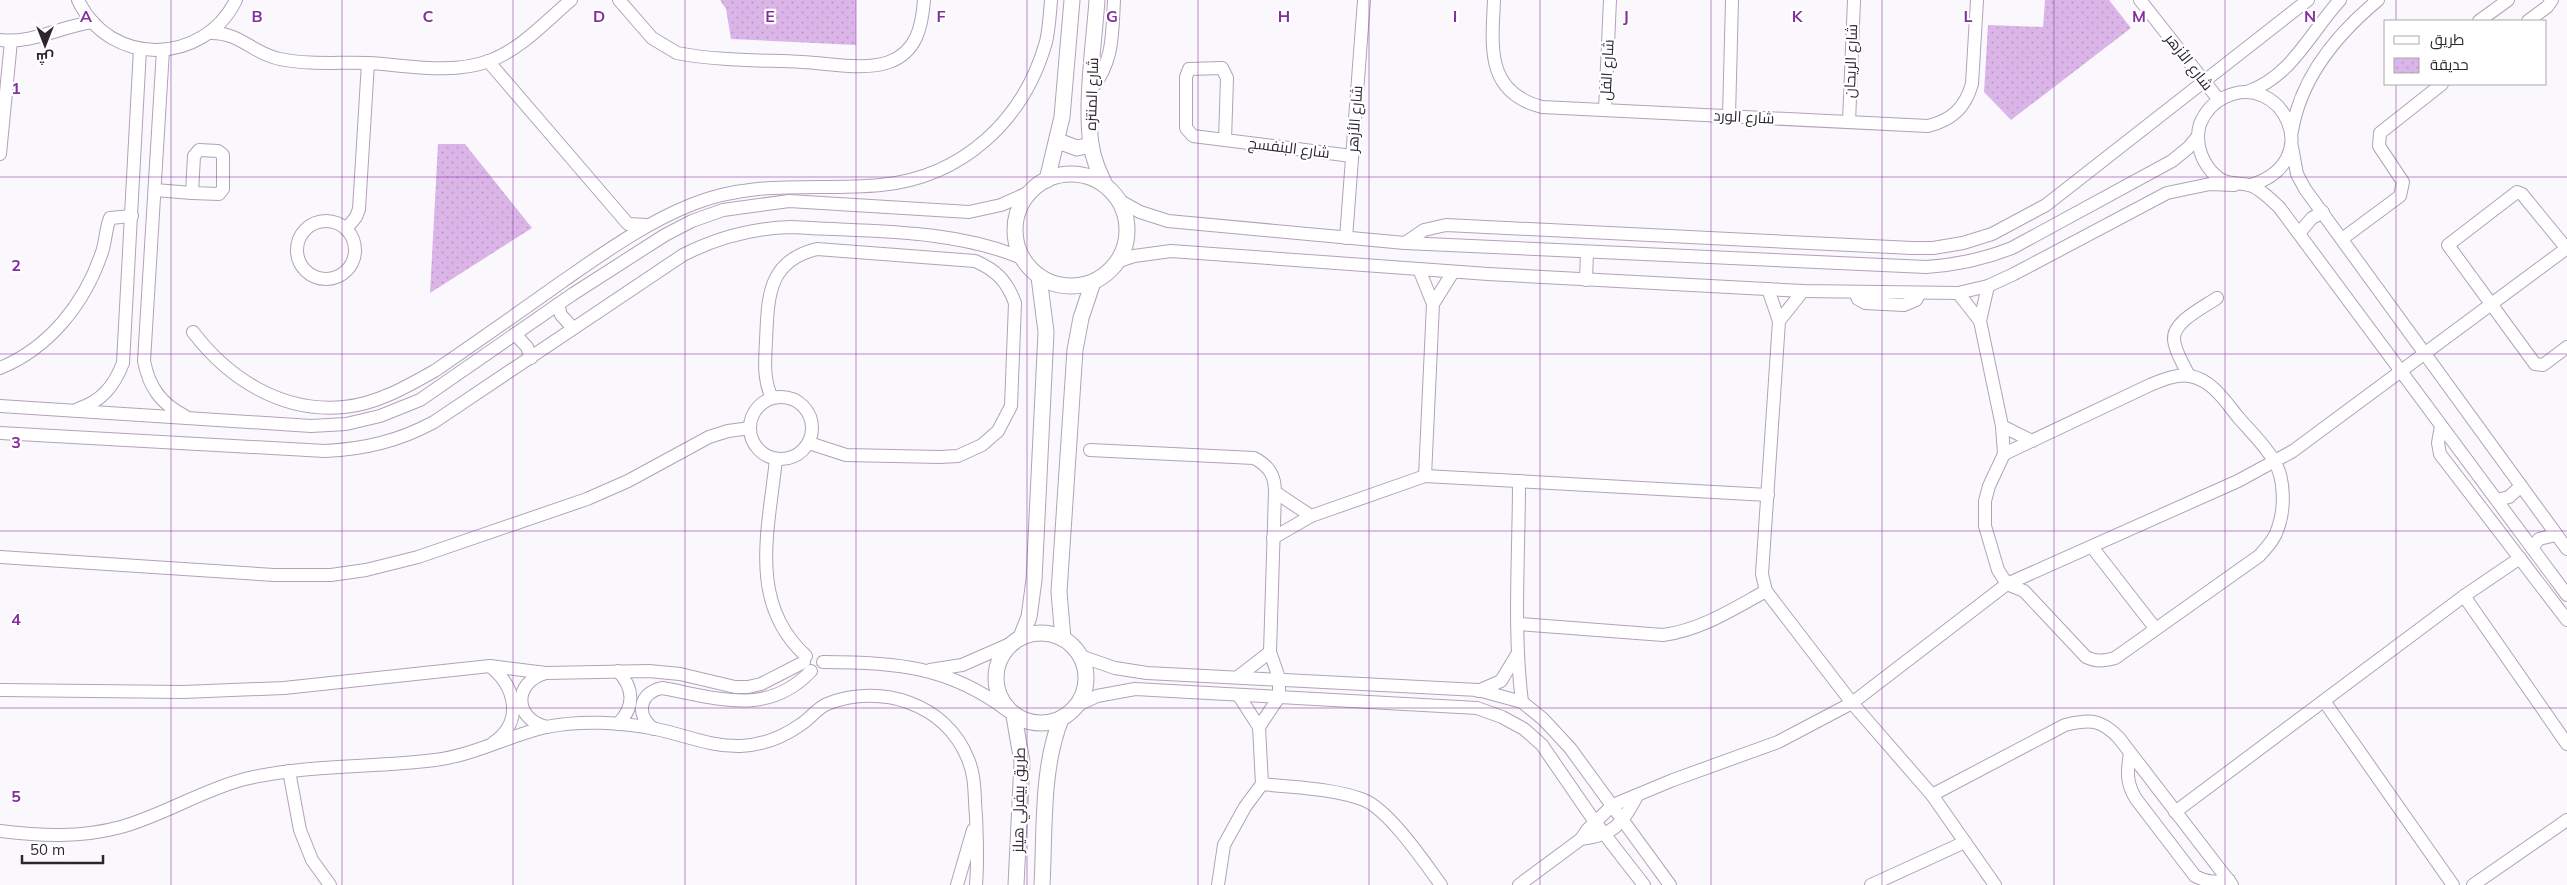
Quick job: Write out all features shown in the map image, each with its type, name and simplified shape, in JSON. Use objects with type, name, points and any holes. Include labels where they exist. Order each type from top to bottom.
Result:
[{"type":"street","points":[[67,27],[80,3],[93,22],[107,34],[140,49],[163,50],[196,42],[211,33],[230,13],[236,0]]},
{"type":"street","points":[[211,33],[237,36],[264,54],[279,59],[460,68],[488,62],[517,46],[571,0]]},
{"type":"street","points":[[619,0],[652,38],[677,53],[873,65],[890,62],[905,52],[917,39],[922,22],[924,0]]},
{"type":"street","points":[[193,332],[208,352],[227,370],[247,384],[270,396],[294,403],[319,407],[345,407],[374,400],[406,387],[436,370],[622,240],[675,211],[725,194],[764,188],[880,185],[906,182],[932,174],[956,163],[978,148],[1013,113],[1027,91],[1046,40],[1051,0]]},
{"type":"street","name":"شارع المنتزه","points":[[1047,180],[1058,141],[1062,117],[1072,0]]},
{"type":"street","name":"شارع المنتزه","points":[[1097,0],[1091,144],[1096,165],[1105,185]]},
{"type":"street","points":[[1092,90],[1108,63],[1114,0]]},
{"type":"street","name":"شارع الأزهر","points":[[1346,238],[1364,0]]},
{"type":"street","name":"شارع الورد","points":[[1494,0],[1492,52],[1501,80],[1523,100],[1542,107],[1928,126],[1941,123],[1957,112],[1968,96],[1972,84],[1976,0]]},
{"type":"street","name":"شارع الفل","points":[[1605,110],[1610,0]]},
{"type":"street","points":[[1729,116],[1732,0]]},
{"type":"street","name":"شارع الريحان","points":[[1849,122],[1854,0]]},
{"type":"street","name":"شارع الأزهر","points":[[2140,0],[2219,100]]},
{"type":"street","points":[[1404,243],[1424,230],[1446,225],[1912,248],[1963,243],[1992,234],[2046,205],[2308,0]]},
{"type":"street","points":[[2234,184],[2222,180],[2208,167],[2199,149],[2198,136],[2204,116],[2219,100],[2263,86],[2280,75],[2313,31],[2340,0]]},
{"type":"street","points":[[1119,261],[1134,256],[1171,251],[1586,280],[1803,291],[1958,293],[1988,286],[2167,193],[2210,184],[2251,185],[2266,181],[2278,172],[2288,159],[2291,139],[2303,93],[2315,70],[2341,34],[2378,0]]},
{"type":"street","points":[[2480,20],[2508,0]]},
{"type":"street","points":[[2529,20],[2547,7],[2552,0]]},
{"type":"street","points":[[230,13],[237,36]]},
{"type":"street","points":[[0,154],[6,41],[40,37],[67,27],[93,22]]},
{"type":"street","points":[[73,410],[90,405],[105,394],[116,380],[123,363],[140,49]]},
{"type":"street","points":[[163,50],[144,361],[147,376],[158,395],[174,410],[187,417]]},
{"type":"street","points":[[488,62],[628,224],[651,225],[665,235]]},
{"type":"street","points":[[346,229],[356,217],[359,209],[368,63]]},
{"type":"street","name":"شارع البنفسج","points":[[1225,140],[1227,78],[1225,71],[1222,68],[1189,69],[1186,77],[1186,128],[1193,136],[1352,156]]},
{"type":"street","points":[[2342,239],[2400,196],[2403,182],[2379,146],[2380,133],[2441,85]]},
{"type":"street","points":[[2247,92],[2263,96],[2277,105],[2287,118],[2297,174],[2305,189],[2567,549]]},
{"type":"street","points":[[1120,201],[1162,220],[1404,243],[1926,267],[1956,265],[1985,258],[2012,248],[2172,161],[2188,148],[2198,136]]},
{"type":"street","points":[[1058,141],[1077,148],[1091,144]]},
{"type":"street","points":[[0,406],[311,426],[346,424],[380,416],[420,400],[438,389],[558,304],[665,235],[692,221],[724,210],[789,201],[969,212],[1001,205],[1030,192],[1047,180],[1066,174],[1086,176],[1105,185],[1120,201],[1125,213],[1127,238],[1119,261],[1107,274],[1092,282],[1065,286],[1039,277],[1022,258],[1016,245],[1014,231],[1016,217],[1022,203],[1030,192]]},
{"type":"street","points":[[2251,185],[2280,207],[2300,232],[2400,371],[2567,595]]},
{"type":"street","points":[[821,202],[822,187]]},
{"type":"street","points":[[155,190],[192,193]]},
{"type":"street","points":[[1519,885],[1581,839],[1613,805],[1673,780],[1778,742],[1852,703],[2008,584],[2238,481],[2313,437],[2490,303],[2567,248],[2522,194],[2517,192],[2448,245],[2490,303],[2535,364],[2543,365],[2567,347]]},
{"type":"street","points":[[2300,232],[2312,218],[2323,212]]},
{"type":"street","points":[[0,368],[27,353],[59,326],[73,310],[92,278],[102,252],[110,218],[132,216]]},
{"type":"street","points":[[324,221],[337,224],[346,229],[352,238],[355,252],[351,265],[346,271],[328,280],[308,274],[297,256],[298,242],[305,230],[324,221]]},
{"type":"street","points":[[626,260],[622,253],[622,240],[628,224]]},
{"type":"street","points":[[0,433],[325,451],[371,447],[414,433],[434,422],[683,254],[725,237],[747,231],[792,227],[949,238],[996,248],[1022,258]]},
{"type":"street","points":[[772,398],[765,373],[768,296],[778,273],[797,256],[817,250],[975,261],[989,267],[1001,276],[1010,289],[1015,303],[1011,406],[1003,424],[991,438],[972,451],[943,457],[846,454],[809,443]]},
{"type":"street","points":[[1586,280],[1587,252]]},
{"type":"street","points":[[1419,269],[1433,304],[1425,476]]},
{"type":"street","points":[[1433,304],[1453,272]]},
{"type":"street","points":[[1011,713],[1000,699],[995,685],[998,663],[1015,641],[1029,617],[1034,580],[1046,332],[1039,277]]},
{"type":"street","points":[[1063,639],[1058,592],[1075,350],[1081,318],[1092,282]]},
{"type":"street","points":[[1988,286],[1980,320],[2002,426],[2004,454],[1989,486],[1984,513],[1986,535],[1998,570],[2008,584],[2024,591],[2086,658],[2092,661],[2114,658],[2259,556],[2272,541],[2278,529],[2282,500],[2279,473],[2274,461],[2219,394],[2204,381],[2189,376],[2168,377],[2004,454]]},
{"type":"street","points":[[1768,289],[1779,321],[1762,574],[1766,591],[1852,703],[1932,795],[1995,885]]},
{"type":"street","points":[[1779,321],[1803,291]]},
{"type":"street","points":[[1958,293],[1980,320]]},
{"type":"street","points":[[2189,376],[2174,344],[2174,333],[2178,325],[2217,298]]},
{"type":"street","points":[[558,304],[561,315],[573,328]]},
{"type":"street","points":[[514,334],[526,347],[531,358]]},
{"type":"street","points":[[772,398],[790,398],[805,407],[813,425],[809,443],[795,456],[776,459],[760,451],[755,445],[750,428],[754,413],[758,406],[772,398]]},
{"type":"street","points":[[374,400],[380,416]]},
{"type":"street","points":[[2002,426],[2032,441]]},
{"type":"street","points":[[2441,426],[2438,443],[2440,454],[2567,620]]},
{"type":"street","points":[[0,557],[274,575],[331,575],[366,570],[418,557],[587,499],[633,479],[710,437],[728,431],[750,428]]},
{"type":"street","points":[[1090,450],[1254,458],[1264,463],[1271,471],[1275,492],[1270,652],[1279,678],[1279,697],[1259,727]]},
{"type":"street","points":[[776,459],[766,554],[766,584],[769,599],[781,627],[807,663]]},
{"type":"street","points":[[1273,538],[1311,516],[1425,476],[1768,495]]},
{"type":"street","points":[[1519,481],[1519,624],[1516,656],[1522,702]]},
{"type":"street","points":[[2497,500],[2509,497],[2521,486]]},
{"type":"street","points":[[1275,492],[1311,516]]},
{"type":"street","points":[[2532,548],[2539,539],[2556,535]]},
{"type":"street","points":[[2092,547],[2155,628]]},
{"type":"street","points":[[2175,812],[2464,596],[2520,558]]},
{"type":"street","points":[[1519,624],[1663,634],[1684,632],[1703,625],[1766,591]]},
{"type":"street","points":[[2464,596],[2567,744]]},
{"type":"street","points":[[927,670],[962,665],[1035,633],[1050,634],[1063,639],[1080,656],[1085,668],[1086,681],[1084,693],[1078,705]]},
{"type":"street","points":[[1239,676],[1270,652]]},
{"type":"street","points":[[618,724],[636,703],[653,690],[662,688],[733,701],[766,699],[797,685],[807,663],[816,653],[823,662],[893,664],[927,670],[984,693],[1011,713],[1037,724],[1060,719],[1078,705],[1097,696],[1134,689],[1477,708],[1502,717],[1524,729],[1542,745],[1595,822],[1644,885]]},
{"type":"street","points":[[1080,656],[1132,671],[1478,690],[1522,702],[1543,719],[1570,748],[1670,885]]},
{"type":"street","points":[[1478,690],[1493,686],[1501,681],[1516,656]]},
{"type":"street","points":[[0,690],[183,692],[284,688],[490,666],[546,673],[618,671],[680,674],[735,687],[748,687],[761,684],[807,663]]},
{"type":"street","points":[[490,666],[502,675],[528,719],[537,725],[546,727]]},
{"type":"street","points":[[618,671],[626,680],[646,723],[654,729]]},
{"type":"street","points":[[488,747],[498,740],[507,729],[517,701],[528,682],[536,676],[546,673]]},
{"type":"street","points":[[1477,708],[1478,690]]},
{"type":"street","points":[[0,831],[37,836],[83,835],[128,824],[206,792],[244,780],[289,771],[434,760],[465,755],[546,727],[618,724],[654,729],[726,746],[766,742],[802,724],[824,705],[851,696],[879,695],[907,700],[932,714],[953,733],[968,757],[975,785],[975,813],[978,840],[976,885],[967,881],[956,884]]},
{"type":"street","points":[[1218,885],[1224,845],[1245,807],[1262,784],[1259,727],[1239,696]]},
{"type":"street","points":[[2324,701],[2454,885]]},
{"type":"street","name":"طريق بيفرلي هيلز","points":[[1011,713],[1022,762],[1016,885]]},
{"type":"street","name":"طريق بيفرلي هيلز","points":[[1042,885],[1048,762],[1052,740],[1060,719]]},
{"type":"street","points":[[1932,795],[2065,726],[2083,721],[2098,722],[2109,727],[2230,883]]},
{"type":"street","points":[[2130,753],[2127,773],[2129,786],[2136,799],[2195,876],[2205,881],[2230,883]]},
{"type":"street","points":[[289,771],[300,830],[312,860],[330,885]]},
{"type":"street","points":[[1262,784],[1345,794],[1366,801],[1386,816],[1441,885]]},
{"type":"street","points":[[1581,839],[1606,835],[1623,821],[1637,796]]},
{"type":"street","points":[[956,884],[972,837],[975,813]]},
{"type":"street","points":[[2473,885],[2567,820]]},
{"type":"street","points":[[1871,885],[1965,842]]},
{"type":"green space","points":[[720,0],[856,0],[856,45],[731,39],[726,9]]},
{"type":"green space","points":[[2045,0],[2109,0],[2131,28],[2011,120],[1984,92],[1988,25],[2043,27]]},
{"type":"green space","points":[[438,144],[465,144],[532,228],[430,293]]}]
